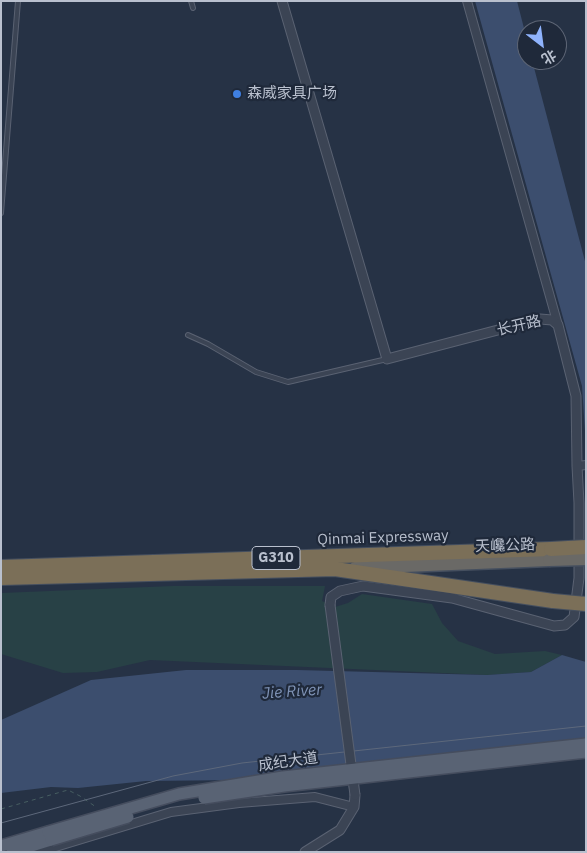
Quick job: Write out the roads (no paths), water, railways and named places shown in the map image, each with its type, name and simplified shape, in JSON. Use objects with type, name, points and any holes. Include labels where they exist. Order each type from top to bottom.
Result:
[{"type":"highway","name":"Qinmai Expressway","points":[[1,567],[586,547]]},
{"type":"highway","name":"天巉公路","points":[[335,569],[586,559]]},
{"type":"highway","name":"Qinmai Expressway","points":[[1,578],[335,569],[553,601],[586,604]]},
{"type":"main road","name":"成纪大道","points":[[12,852],[49,836],[179,794],[283,777],[586,744]]},
{"type":"main road","name":"成纪大道","points":[[1,846],[49,836],[182,801],[284,786],[586,752]]},
{"type":"street","points":[[282,1],[387,359]]},
{"type":"street","points":[[467,1],[558,325]]},
{"type":"street","name":"长开路","points":[[354,807],[355,796],[330,605],[331,597],[340,590],[363,586],[452,598],[554,626],[565,625],[574,617],[579,578],[581,466],[576,396],[558,325],[552,320],[540,320],[387,359]]},
{"type":"street","points":[[39,852],[171,812],[239,803],[315,797],[354,807],[340,830],[305,852]]},
{"type":"lane","points":[[1,213],[18,1]]},
{"type":"lane","points":[[192,1],[193,8]]},
{"type":"lane","points":[[188,335],[208,344],[256,372],[288,382],[387,359]]},
{"type":"water","points":[[475,1],[517,1],[522,20],[517,20],[517,70],[535,70],[586,265],[586,446],[582,386]]},
{"type":"water","name":"Jie River","points":[[562,655],[586,662],[586,739],[239,780],[146,781],[78,788],[51,787],[1,793],[1,720],[91,680],[186,670],[297,670],[487,675],[531,672]]},
{"type":"tram line","points":[[1,823],[173,776],[242,763],[586,726]]},
{"type":"place","name":"森威家具广场","points":[[237,94]]}]
